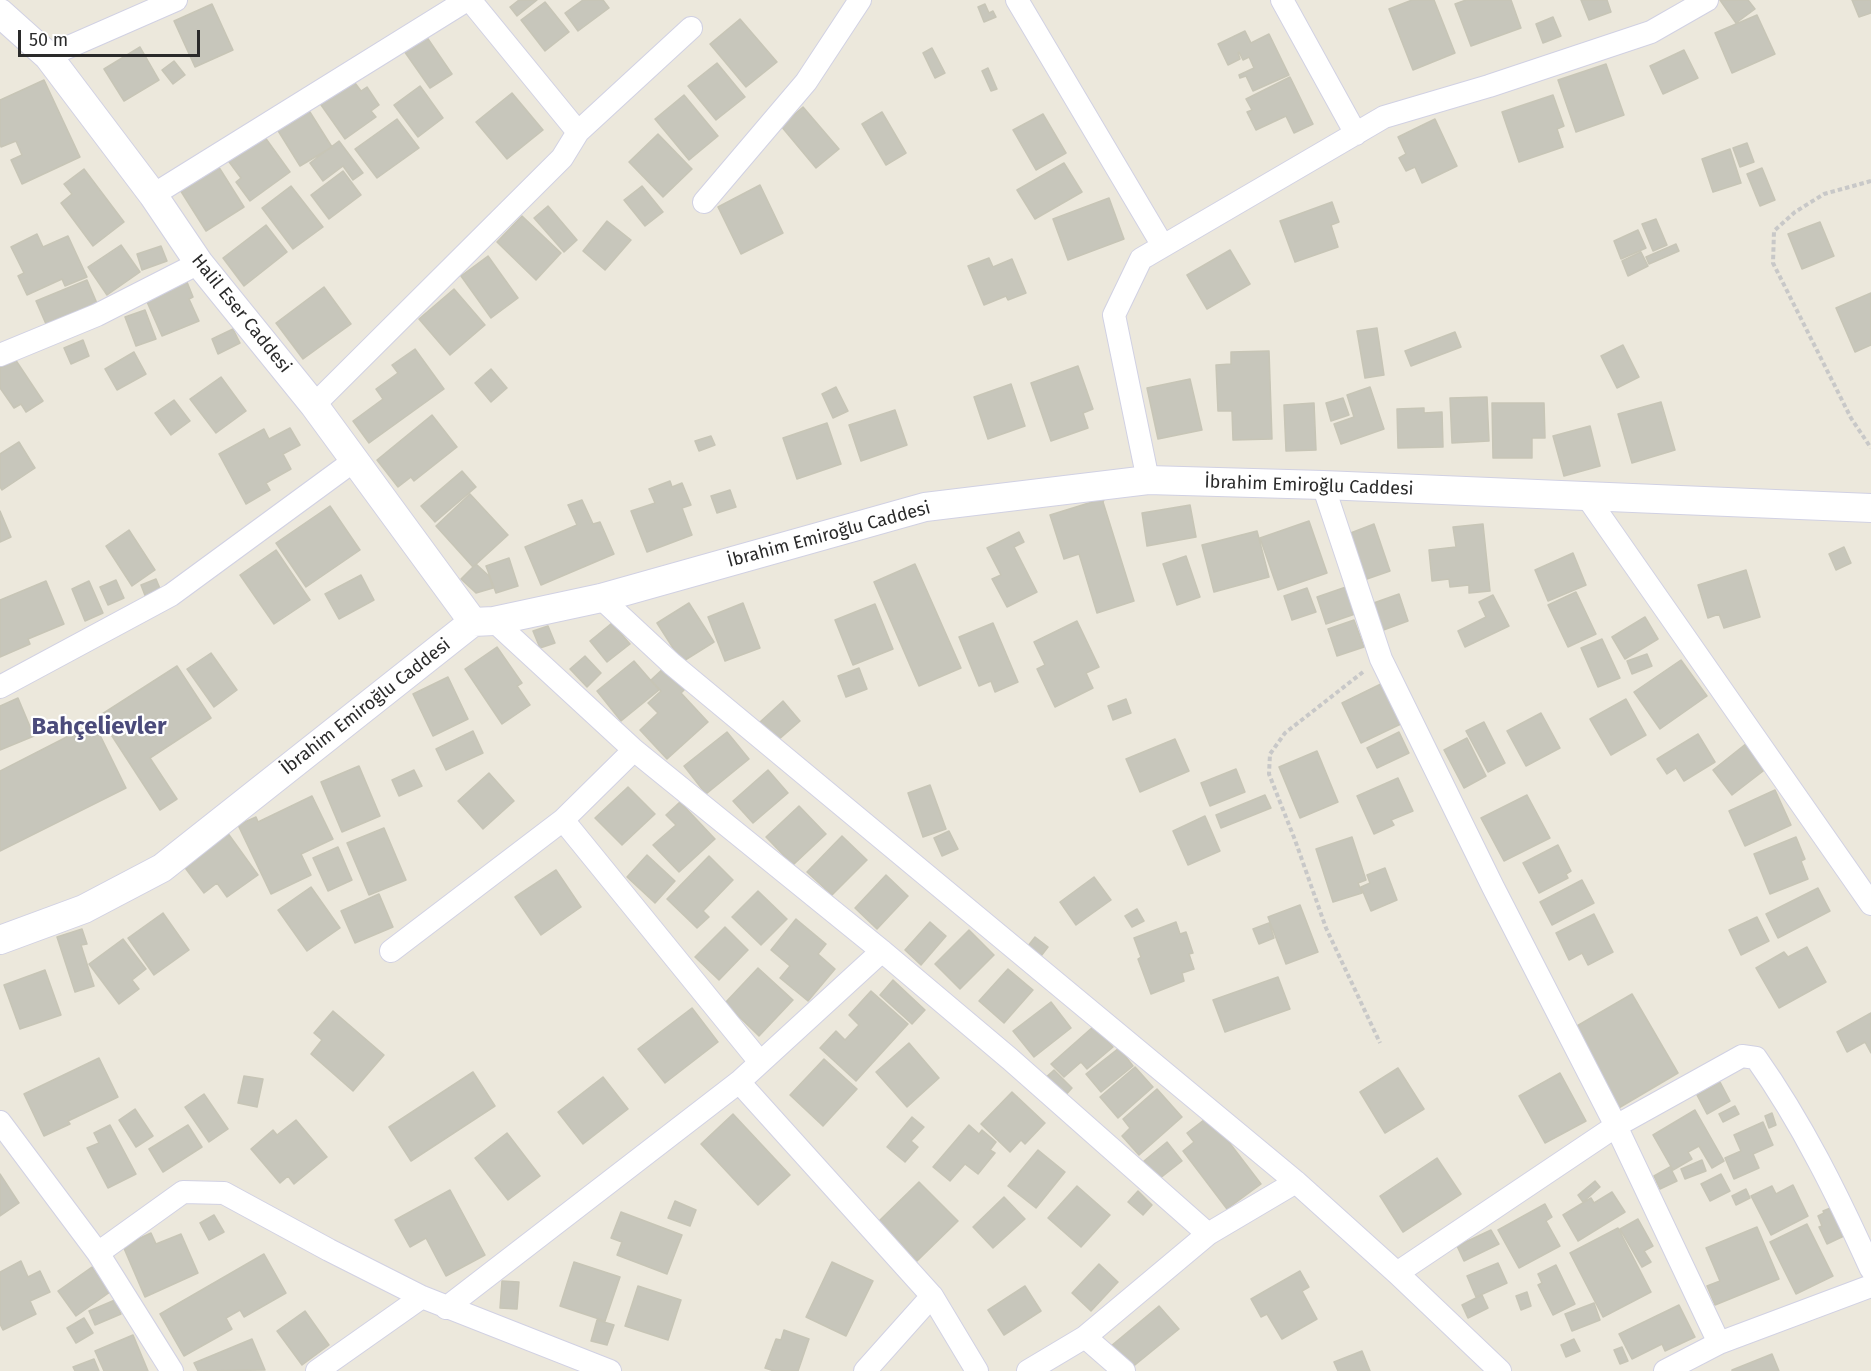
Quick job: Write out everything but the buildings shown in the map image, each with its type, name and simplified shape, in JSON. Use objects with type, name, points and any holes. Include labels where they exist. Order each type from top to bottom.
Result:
[{"type":"street","points":[[48,56],[176,0]]},
{"type":"street","points":[[153,195],[432,20],[469,0],[578,132]]},
{"type":"street","points":[[704,202],[806,82],[860,0]]},
{"type":"street","points":[[1017,0],[1163,246]]},
{"type":"street","points":[[1282,0],[1356,134]]},
{"type":"street","points":[[1148,480],[1114,315],[1141,259],[1384,117],[1489,86],[1651,32],[1704,1]]},
{"type":"street","name":"Halil Eser Caddesi","points":[[4,21],[48,56],[153,195],[199,262],[484,622]]},
{"type":"street","points":[[314,405],[562,158],[578,132],[691,28]]},
{"type":"street","points":[[0,355],[97,315],[199,262]]},
{"type":"street","points":[[0,687],[171,595],[355,460]]},
{"type":"street","name":"İbrahim Emiroğlu Caddesi","points":[[0,939],[84,909],[162,868],[484,622],[601,598],[925,507],[1148,480],[1871,508]]},
{"type":"street","points":[[1323,485],[1381,659],[1493,887],[1616,1126],[1719,1343]]},
{"type":"street","points":[[1587,497],[1871,904]]},
{"type":"street","points":[[601,598],[672,664],[1296,1182],[1397,1273],[1500,1371]]},
{"type":"street","points":[[484,622],[634,750],[882,951],[1010,1059],[1208,1234]]},
{"type":"street","points":[[391,951],[563,820],[634,750]]},
{"type":"street","points":[[563,820],[760,1062]]},
{"type":"street","points":[[446,1308],[739,1082],[882,951]]},
{"type":"street","points":[[1397,1273],[1616,1126],[1742,1056],[1756,1058],[1772,1081],[1838,1196],[1871,1269]]},
{"type":"street","points":[[739,1082],[932,1296],[977,1371]]},
{"type":"street","points":[[0,1122],[98,1253],[172,1371]]},
{"type":"street","points":[[1028,1371],[1085,1337],[1208,1234],[1296,1182]]},
{"type":"street","points":[[98,1253],[183,1192],[224,1193],[329,1250],[446,1308],[610,1371]]},
{"type":"street","points":[[1665,1371],[1719,1343],[1871,1286]]},
{"type":"street","points":[[866,1371],[932,1296]]},
{"type":"street","points":[[317,1371],[423,1297]]},
{"type":"street","points":[[1085,1337],[1124,1371]]},
{"type":"path","points":[[1871,181],[1824,194],[1795,212],[1774,231],[1773,262],[1851,418],[1871,448]]},
{"type":"path","points":[[1380,1043],[1326,928],[1269,774],[1270,754],[1285,733],[1381,659]]},
{"type":"district","name":"Bahçelievler","points":[[99,727]]}]
